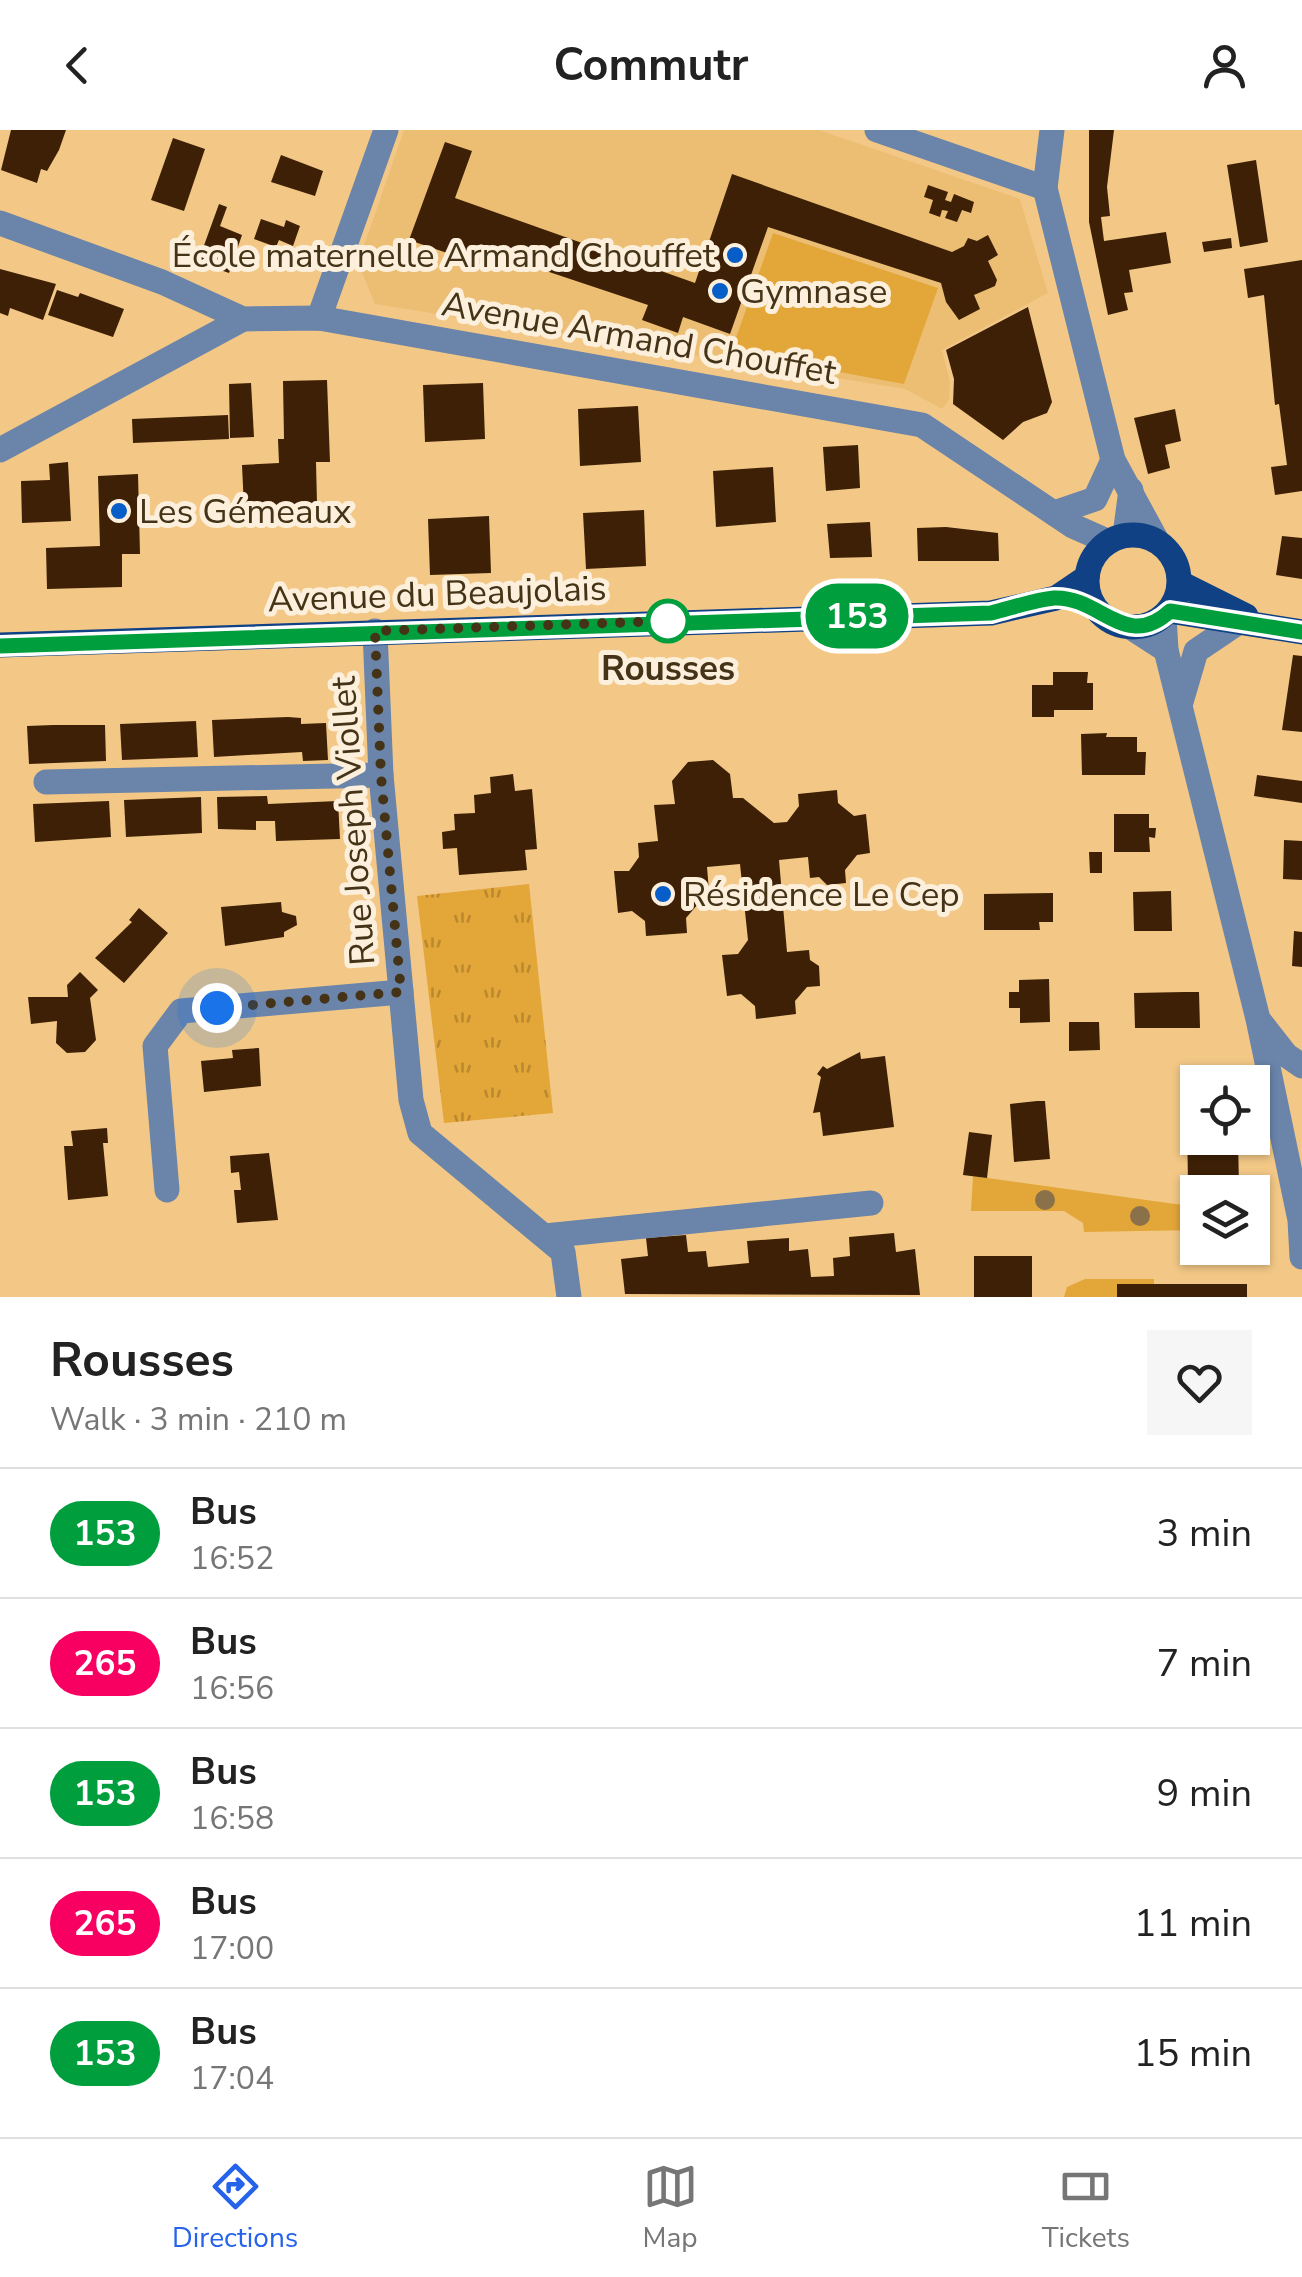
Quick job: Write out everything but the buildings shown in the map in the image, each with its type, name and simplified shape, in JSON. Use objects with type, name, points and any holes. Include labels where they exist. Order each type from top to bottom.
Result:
[{"type":"main road","points":[[1167,613],[1180,583],[1174,559],[1158,541],[1103,553],[1094,606],[1104,617],[1132,628],[1167,613],[1302,632]]},
{"type":"main road","name":"Avenue du Beaujolais","points":[[1056,598],[1103,553]]},
{"type":"main road","points":[[1180,583],[1268,627]]},
{"type":"main road","name":"Avenue du Beaujolais","points":[[0,646],[991,613],[1056,598],[1094,606]]},
{"type":"street","points":[[319,318],[386,130]]},
{"type":"street","points":[[877,130],[1045,188]]},
{"type":"street","points":[[1052,130],[1045,188],[1113,460],[1158,541]]},
{"type":"street","name":"Avenue Armand Chouffet","points":[[0,223],[162,282],[243,319],[319,318],[922,425],[1064,520],[1103,553]]},
{"type":"street","points":[[0,450],[243,319]]},
{"type":"street","points":[[1064,520],[1095,500],[1113,460]]},
{"type":"street","points":[[1103,553],[1130,490]]},
{"type":"street","points":[[1167,613],[1166,650],[1258,1019],[1301,1217],[1302,1257]]},
{"type":"street","points":[[1180,707],[1196,651],[1238,622]]},
{"type":"street","points":[[1132,628],[1166,650]]},
{"type":"street","name":"Rue Joseph Viollet","points":[[375,631],[381,776],[410,1100],[420,1134],[564,1252],[569,1297]]},
{"type":"street","points":[[46,782],[381,776]]},
{"type":"street","points":[[167,1190],[155,1046],[180,1011],[401,992]]},
{"type":"street","points":[[1258,1019],[1286,1055],[1302,1066]]},
{"type":"street","points":[[1283,1141],[1302,1117]]},
{"type":"street","points":[[544,1236],[871,1203]]},
{"type":"shaded area","points":[[404,130],[819,130],[1020,199],[1048,293],[942,350],[950,381],[949,400],[942,409],[905,389],[375,304],[358,263]]},
{"type":"green space","points":[[773,233],[938,288],[904,384],[731,352]]},
{"type":"green space","points":[[529,884],[553,1113],[444,1123],[417,896]]},
{"type":"green space","points":[[496,923],[504,930],[506,952],[501,962],[453,965],[445,958],[443,935],[449,926]]},
{"type":"green space","points":[[973,1176],[1180,1205],[1180,1230],[1084,1232],[1083,1223],[1064,1211],[971,1211]]},
{"type":"green space","points":[[1085,1279],[1154,1279],[1154,1284],[1117,1285],[1117,1297],[1064,1297],[1067,1287]]},
{"type":"bus line","name":"153","points":[[0,646],[991,613],[1056,598],[1094,606],[1104,617],[1132,628],[1154,622],[1170,611],[1302,632]]},
{"type":"place","name":"École maternelle Armand Chouffet","points":[[735,255]]},
{"type":"place","name":"Gymnase","points":[[720,291]]},
{"type":"place","name":"Les Gémeaux","points":[[119,511]]},
{"type":"place","name":"Rousses","points":[[668,621]]},
{"type":"place","name":"Résidence Le Cep","points":[[663,894]]},
{"type":"route","points":[[217,1008],[401,992],[381,776],[375,631],[668,621]]}]
